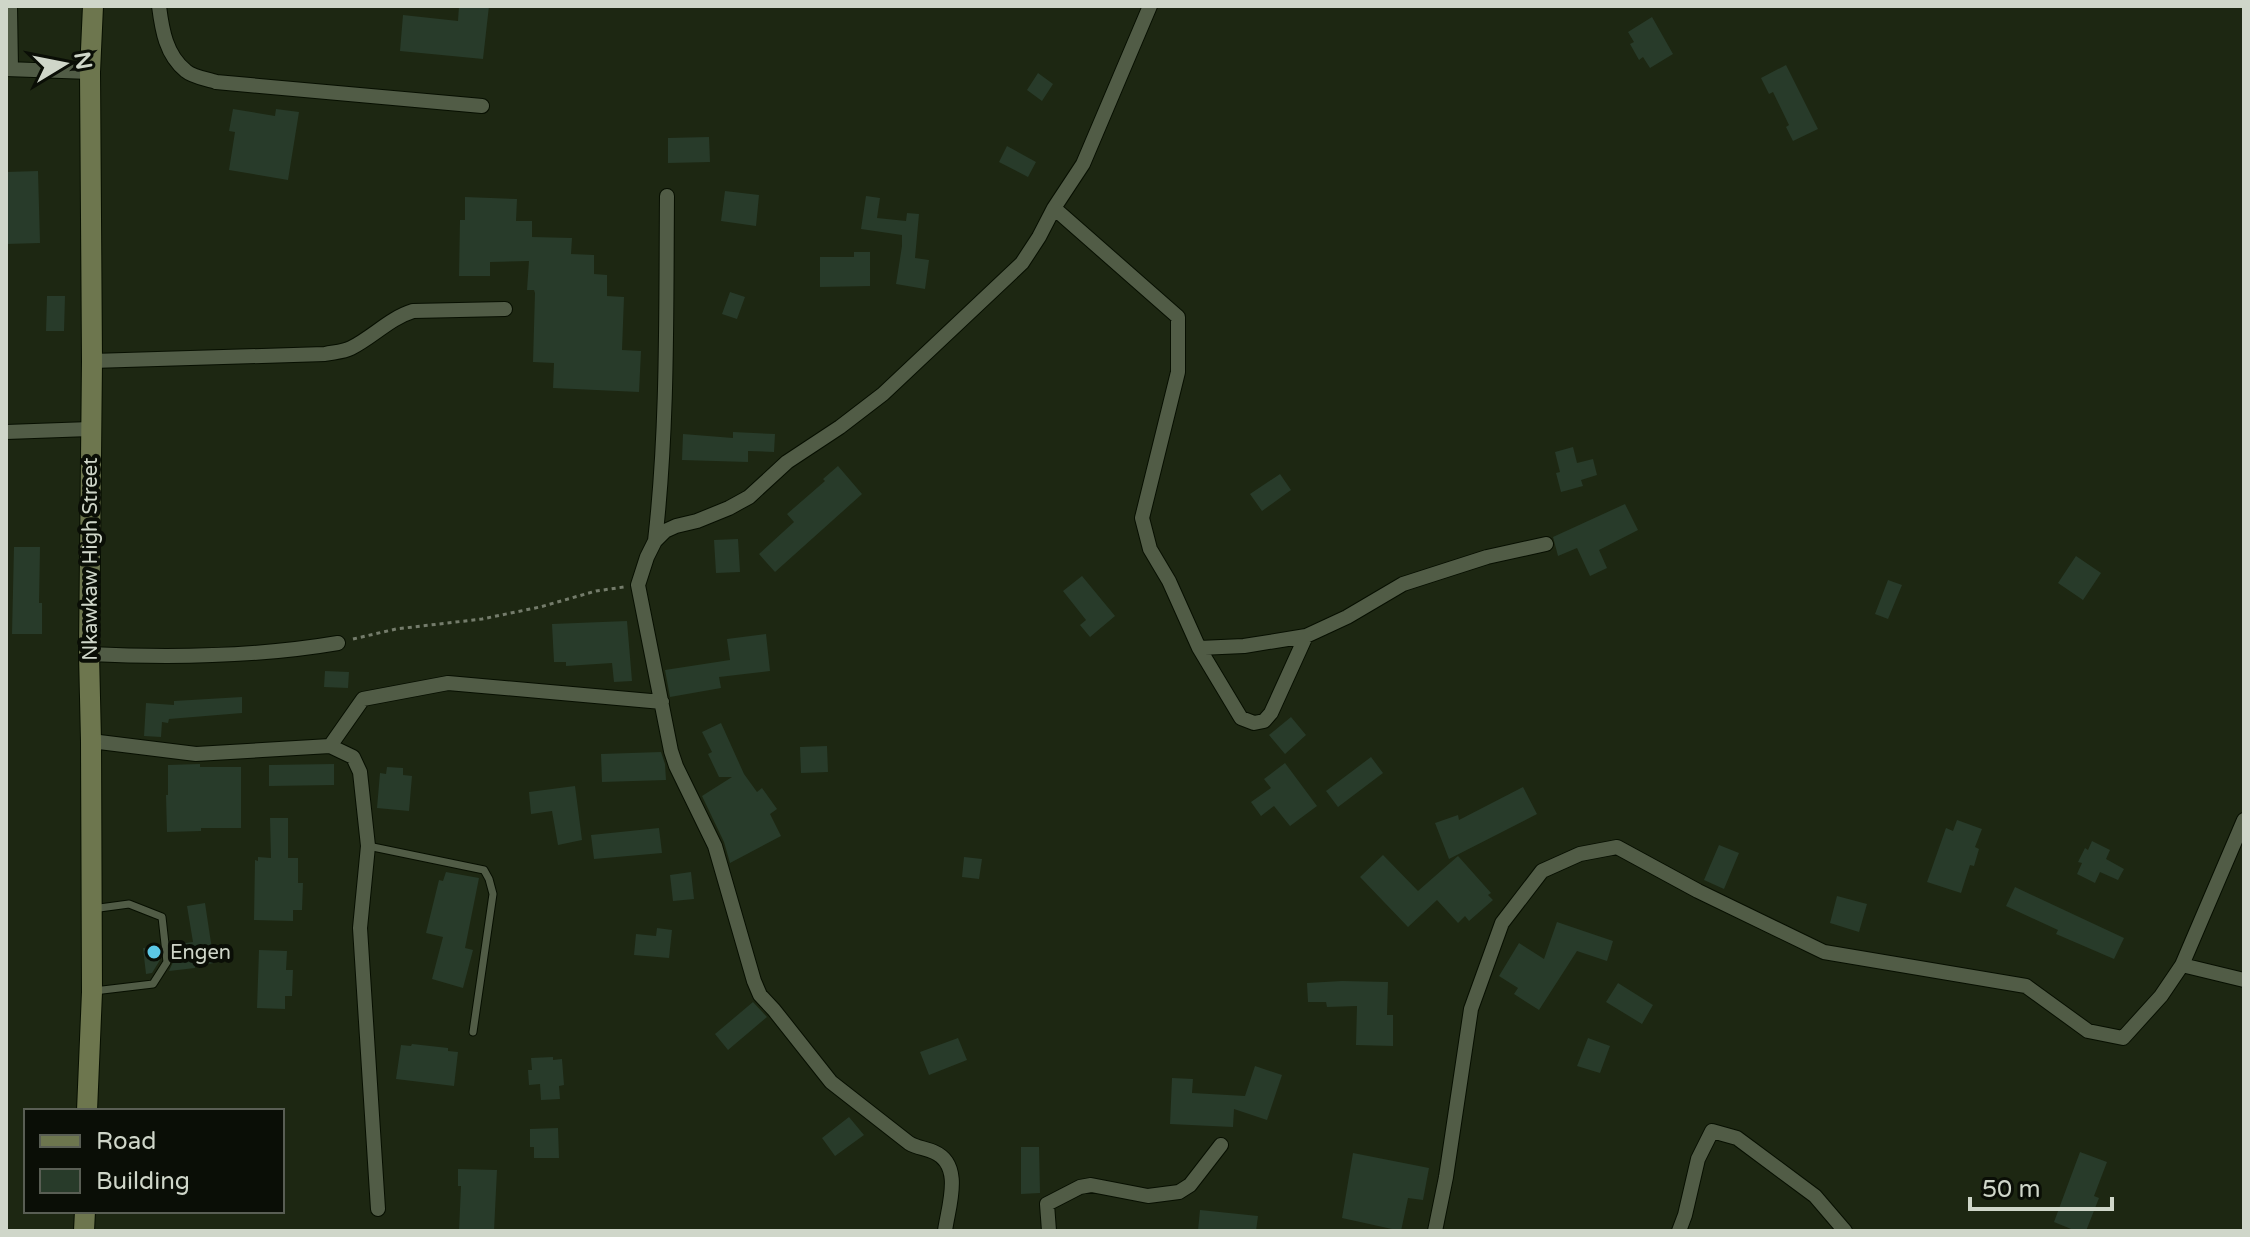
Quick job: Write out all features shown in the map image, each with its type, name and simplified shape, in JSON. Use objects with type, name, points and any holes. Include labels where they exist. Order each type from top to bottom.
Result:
[{"type":"main road","name":"Nkawkaw High Street","points":[[87,1109],[92,992],[89,654],[92,361],[90,72],[93,6]]},
{"type":"street","points":[[10,6],[8,69],[90,72]]},
{"type":"street","points":[[159,6],[163,35],[172,55],[187,73],[216,82],[482,106]]},
{"type":"street","points":[[945,1231],[952,1179],[948,1164],[936,1152],[909,1143],[831,1082],[760,995],[715,846],[676,766],[638,585],[655,541],[665,531],[697,521],[749,497],[787,462],[883,394],[1022,263],[1083,164],[1150,6]]},
{"type":"street","points":[[655,541],[665,403],[667,196]]},
{"type":"street","points":[[1054,208],[1178,317],[1178,372],[1142,518],[1150,549],[1169,581],[1199,648],[1241,718],[1254,723],[1264,721],[1271,713],[1306,636]]},
{"type":"street","points":[[92,361],[325,354],[354,346],[401,315],[413,311],[505,309]]},
{"type":"street","points":[[6,432],[90,429]]},
{"type":"street","points":[[1199,648],[1244,646],[1306,636],[1347,617],[1403,584],[1487,557],[1546,544]]},
{"type":"street","points":[[89,654],[168,657],[291,651],[338,643]]},
{"type":"street","points":[[330,746],[363,699],[448,683],[662,702]]},
{"type":"street","points":[[91,741],[196,754],[330,746],[353,757],[360,772],[368,846],[360,928],[378,1209]]},
{"type":"street","points":[[1435,1231],[1471,1009],[1502,923],[1542,871],[1580,854],[1617,847],[1698,891],[1824,952],[2026,986],[2088,1031],[2123,1038],[2161,996],[2182,965],[2244,820]]},
{"type":"street","points":[[2182,965],[2244,980]]},
{"type":"street","points":[[1679,1231],[1698,1159],[1712,1131],[1737,1138],[1804,1187],[1845,1231]]},
{"type":"street","points":[[1049,1231],[1047,1204],[1080,1187],[1091,1185],[1148,1196],[1179,1192],[1190,1185],[1221,1145]]},
{"type":"lane","points":[[368,846],[484,870],[493,894],[473,1032]]},
{"type":"lane","points":[[92,909],[129,904],[162,917],[167,962],[153,984],[92,992]]},
{"type":"path","points":[[338,643],[396,629],[482,619],[596,591],[638,585]]},
{"type":"building","points":[[459,6],[489,6],[483,59],[400,51],[403,15],[458,21]]},
{"type":"building","points":[[1652,17],[1673,54],[1650,68],[1643,57],[1639,60],[1630,44],[1634,42],[1628,32]]},
{"type":"building","points":[[1786,65],[1818,129],[1793,141],[1773,92],[1769,94],[1761,78]]},
{"type":"building","points":[[1038,73],[1053,84],[1042,101],[1027,90]]},
{"type":"building","points":[[233,109],[275,116],[276,109],[299,112],[288,180],[229,170],[235,132],[229,131]]},
{"type":"building","points":[[709,137],[710,162],[668,163],[668,138]]},
{"type":"building","points":[[1007,146],[1036,162],[1028,177],[999,162]]},
{"type":"building","points":[[38,171],[40,243],[6,244],[6,172]]},
{"type":"building","points":[[725,191],[759,195],[756,226],[721,221]]},
{"type":"building","points":[[866,196],[880,198],[877,218],[906,221],[907,213],[919,214],[915,258],[929,260],[925,289],[896,284],[902,235],[861,229]]},
{"type":"building","points":[[465,197],[517,199],[516,221],[532,221],[532,237],[572,238],[571,254],[594,255],[594,274],[607,275],[607,296],[624,297],[622,350],[641,351],[639,392],[553,388],[554,363],[533,362],[535,293],[534,290],[527,290],[529,261],[490,262],[490,276],[459,276],[460,220],[465,220]]},
{"type":"building","points":[[854,252],[870,252],[870,286],[820,287],[820,257],[854,257]]},
{"type":"building","points":[[730,292],[745,297],[737,319],[722,314]]},
{"type":"building","points":[[47,296],[65,296],[64,331],[46,331]]},
{"type":"building","points":[[733,432],[775,434],[774,452],[748,451],[748,462],[682,460],[683,434],[733,438]]},
{"type":"building","points":[[1573,447],[1577,463],[1593,459],[1597,475],[1581,480],[1583,486],[1561,492],[1555,452]]},
{"type":"building","points":[[838,466],[862,494],[775,572],[759,554],[794,522],[787,514]]},
{"type":"building","points":[[1280,474],[1291,490],[1262,511],[1250,494]]},
{"type":"building","points":[[1625,504],[1638,530],[1599,550],[1607,568],[1590,576],[1577,548],[1558,556],[1553,537]]},
{"type":"building","points":[[738,539],[740,572],[716,573],[714,540]]},
{"type":"building","points":[[14,547],[40,547],[42,634],[12,634]]},
{"type":"building","points":[[2076,556],[2101,573],[2083,600],[2058,583]]},
{"type":"building","points":[[1082,576],[1115,616],[1090,637],[1080,625],[1086,620],[1063,591]]},
{"type":"building","points":[[1888,580],[1902,585],[1888,619],[1875,614]]},
{"type":"building","points":[[627,621],[632,681],[614,682],[612,663],[566,666],[566,662],[554,662],[552,624]]},
{"type":"building","points":[[766,634],[770,671],[719,677],[721,688],[670,697],[665,670],[730,660],[727,639]]},
{"type":"building","points":[[325,671],[349,672],[348,688],[324,687]]},
{"type":"building","points":[[242,697],[242,713],[169,719],[168,723],[162,722],[161,737],[144,736],[146,703],[174,705],[174,701]]},
{"type":"building","points":[[1291,717],[1306,735],[1285,754],[1269,735]]},
{"type":"building","points":[[721,723],[744,774],[757,792],[762,788],[777,809],[770,814],[781,836],[730,863],[724,842],[702,796],[732,777],[719,777],[702,732]]},
{"type":"building","points":[[827,746],[828,772],[801,773],[800,747]]},
{"type":"building","points":[[661,752],[666,780],[602,782],[601,754]]},
{"type":"building","points":[[1371,757],[1383,773],[1338,807],[1326,791]]},
{"type":"building","points":[[1285,763],[1317,806],[1290,826],[1274,806],[1261,816],[1251,802],[1271,788],[1264,779]]},
{"type":"building","points":[[200,764],[200,767],[241,767],[241,828],[167,832],[168,765]]},
{"type":"building","points":[[334,764],[334,785],[269,786],[269,765]]},
{"type":"building","points":[[387,767],[403,768],[403,775],[412,776],[409,811],[377,808],[380,773],[386,774]]},
{"type":"building","points":[[575,786],[582,840],[558,845],[552,811],[531,814],[529,792]]},
{"type":"building","points":[[1523,787],[1537,814],[1449,859],[1435,823],[1458,815],[1459,820]]},
{"type":"building","points":[[270,818],[288,818],[288,858],[298,858],[298,883],[303,883],[302,910],[293,910],[293,921],[254,920],[255,860],[258,861],[258,857],[271,858]]},
{"type":"building","points":[[1957,820],[1982,829],[1975,847],[1979,849],[1974,866],[1970,865],[1961,893],[1927,882],[1946,828],[1953,831]]},
{"type":"building","points":[[659,828],[662,853],[594,859],[591,835]]},
{"type":"building","points":[[2092,841],[2110,850],[2106,859],[2124,869],[2118,880],[2100,872],[2095,883],[2077,874],[2082,863],[2078,862]]},
{"type":"building","points":[[1719,845],[1739,853],[1724,889],[1704,880]]},
{"type":"building","points":[[1383,855],[1418,891],[1458,856],[1491,893],[1488,895],[1493,900],[1469,921],[1465,916],[1458,923],[1437,900],[1408,927],[1360,877]]},
{"type":"building","points":[[964,857],[982,859],[979,879],[962,877]]},
{"type":"building","points":[[446,872],[479,878],[465,948],[473,950],[463,988],[432,979],[443,937],[426,933],[439,880],[443,881]]},
{"type":"building","points":[[691,872],[694,899],[673,901],[670,875]]},
{"type":"building","points":[[2015,887],[2124,938],[2114,959],[2056,934],[2058,930],[2006,906]]},
{"type":"building","points":[[1837,896],[1867,904],[1859,932],[1830,923]]},
{"type":"building","points":[[205,903],[214,963],[169,971],[173,962],[172,945],[193,942],[187,906]]},
{"type":"building","points":[[1557,922],[1613,941],[1607,961],[1577,951],[1539,1010],[1514,994],[1518,988],[1499,976],[1519,943],[1544,959]]},
{"type":"building","points":[[657,928],[672,930],[669,958],[634,955],[636,934],[656,936]]},
{"type":"building","points":[[159,946],[160,960],[152,973],[146,974],[143,948]]},
{"type":"building","points":[[259,950],[287,951],[286,970],[293,970],[292,996],[285,996],[285,1009],[257,1008]]},
{"type":"building","points":[[1388,982],[1387,1015],[1393,1015],[1393,1046],[1356,1045],[1357,1006],[1327,1007],[1326,1002],[1308,1002],[1307,983]]},
{"type":"building","points":[[1618,983],[1653,1005],[1642,1024],[1606,1002]]},
{"type":"building","points":[[753,1002],[767,1017],[728,1050],[715,1034]]},
{"type":"building","points":[[958,1038],[967,1060],[929,1075],[920,1052]]},
{"type":"building","points":[[1588,1038],[1610,1046],[1600,1073],[1577,1066]]},
{"type":"building","points":[[401,1045],[458,1052],[454,1086],[396,1079]]},
{"type":"building","points":[[553,1057],[553,1060],[562,1059],[564,1085],[559,1086],[560,1099],[541,1100],[540,1084],[529,1085],[531,1058]]},
{"type":"building","points":[[1255,1066],[1282,1075],[1267,1120],[1234,1109],[1233,1127],[1170,1124],[1172,1078],[1193,1079],[1192,1093],[1245,1096]]},
{"type":"building","points":[[849,1117],[864,1135],[835,1156],[822,1138]]},
{"type":"building","points":[[558,1128],[559,1158],[534,1158],[534,1147],[530,1147],[530,1129]]},
{"type":"building","points":[[1021,1147],[1039,1147],[1040,1193],[1021,1194]]},
{"type":"building","points":[[2080,1152],[2107,1162],[2094,1196],[2099,1198],[2086,1231],[2076,1231],[2054,1222]]},
{"type":"building","points":[[1353,1153],[1429,1168],[1423,1200],[1408,1198],[1401,1231],[1342,1218]]},
{"type":"building","points":[[458,1169],[497,1170],[494,1231],[459,1231],[461,1186],[458,1186]]},
{"type":"building","points":[[1200,1210],[1258,1216],[1256,1231],[1198,1231]]},
{"type":"place","name":"Engen","points":[[154,952]]}]
